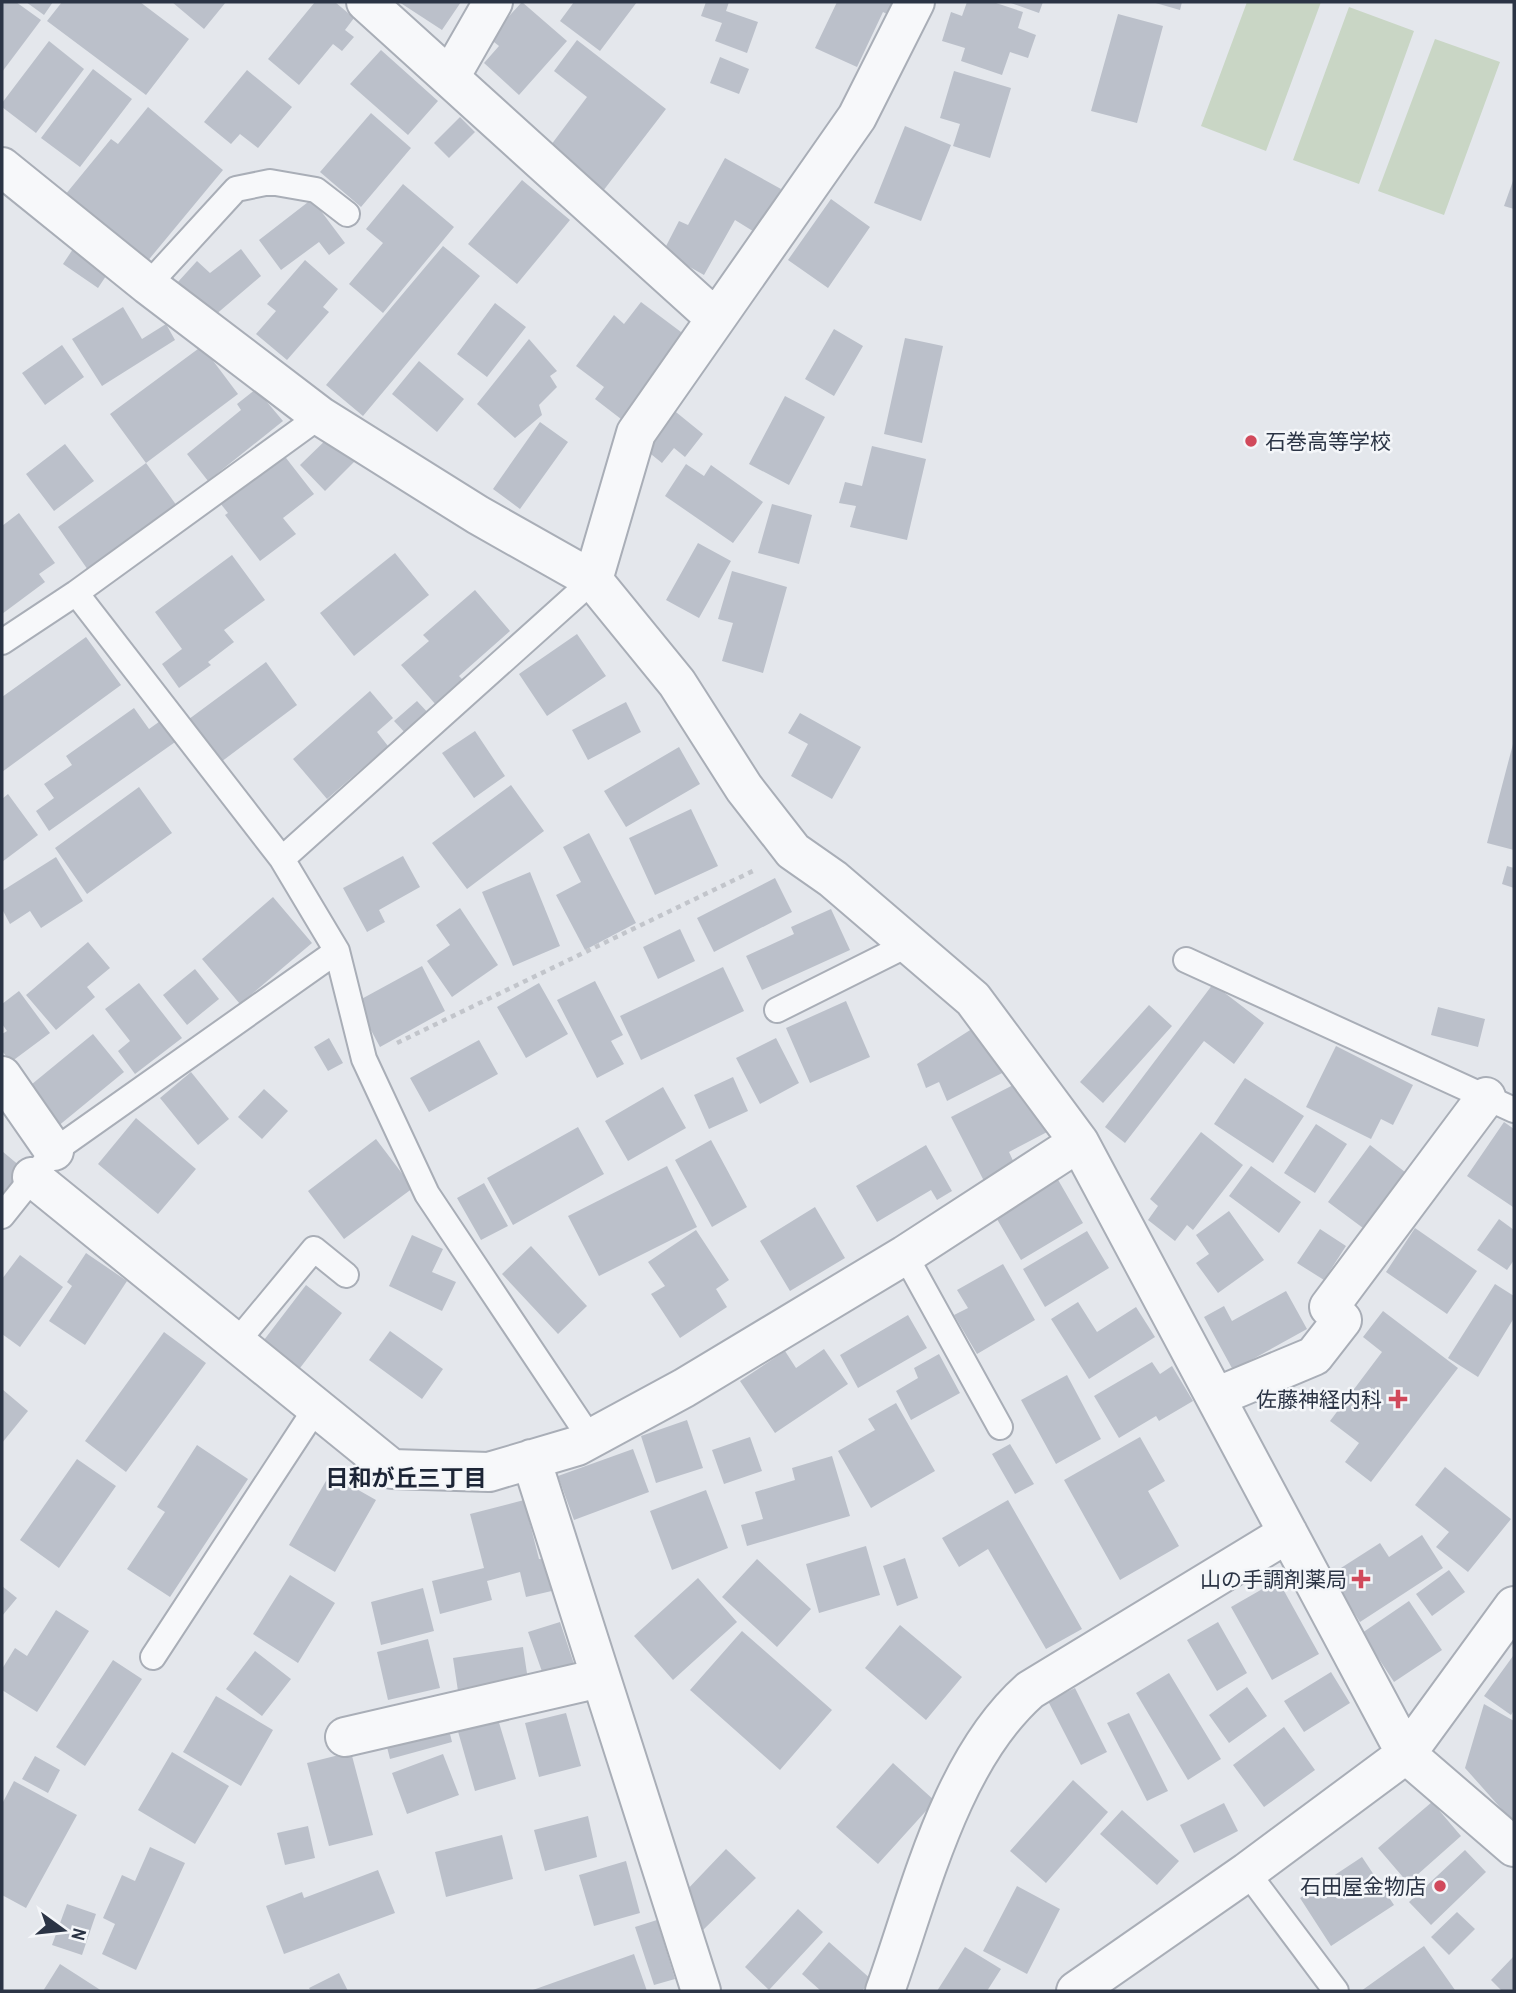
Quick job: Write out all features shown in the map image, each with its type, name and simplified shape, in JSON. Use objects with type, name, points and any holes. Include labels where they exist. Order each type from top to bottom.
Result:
[{"type":"street","points":[[366,2],[715,318]]},
{"type":"street","points":[[450,76],[493,2]]},
{"type":"street","points":[[593,580],[636,433],[858,117],[915,2]]},
{"type":"street","points":[[2,167],[148,285],[320,416],[478,515],[593,580],[677,683],[744,788],[793,851],[834,879],[972,999],[1079,1142],[1406,1754],[1514,1847]]},
{"type":"street","points":[[2,1076],[43,1164],[236,1343],[392,1469],[489,1472],[577,1447],[684,1388],[905,1255],[1079,1142]]},
{"type":"street","points":[[1216,1397],[1314,1356],[1342,1320],[1329,1307],[1500,1103]]},
{"type":"street","points":[[531,1459],[701,1991]]},
{"type":"street","points":[[885,1991],[952,1804],[983,1748],[1012,1706],[1030,1690],[1288,1533]]},
{"type":"street","points":[[1076,1991],[1247,1872],[1406,1754],[1514,1606]]},
{"type":"street","points":[[345,1737],[600,1678]]},
{"type":"lane","points":[[148,285],[236,189],[270,182],[316,190],[347,214]]},
{"type":"lane","points":[[2,642],[76,593],[320,416]]},
{"type":"lane","points":[[282,859],[593,580]]},
{"type":"lane","points":[[76,593],[282,859],[337,951],[364,1059],[427,1194],[590,1438]]},
{"type":"lane","points":[[777,1010],[909,944]]},
{"type":"lane","points":[[2,1216],[43,1164],[337,951]]},
{"type":"lane","points":[[1186,960],[1500,1103]]},
{"type":"lane","points":[[236,1343],[314,1249],[346,1275]]},
{"type":"lane","points":[[905,1255],[1000,1427]]},
{"type":"lane","points":[[153,1657],[316,1408]]},
{"type":"lane","points":[[1247,1872],[1336,1991]]},
{"type":"path","points":[[364,1059],[793,851]]},
{"type":"green space","points":[[1247,2],[1321,2],[1266,151],[1201,126]]},
{"type":"green space","points":[[1349,7],[1414,31],[1359,184],[1293,160]]},
{"type":"green space","points":[[1435,39],[1500,62],[1444,215],[1378,191]]},
{"type":"building","points":[[2,2],[16,2],[41,20],[2,72]]},
{"type":"building","points":[[26,2],[53,2],[44,15]]},
{"type":"building","points":[[62,2],[140,2],[189,39],[146,95],[47,21]]},
{"type":"building","points":[[172,2],[226,2],[204,29]]},
{"type":"building","points":[[315,2],[335,2],[354,18],[345,30],[354,37],[342,51],[333,44],[299,85],[268,59]]},
{"type":"building","points":[[399,2],[461,2],[442,30]]},
{"type":"building","points":[[522,2],[567,41],[519,95],[484,63],[499,46],[489,38]]},
{"type":"building","points":[[574,2],[637,2],[600,51],[560,21]]},
{"type":"building","points":[[706,2],[729,2],[726,11],[758,22],[747,53],[715,41],[722,23],[701,16]]},
{"type":"building","points":[[837,2],[901,2],[893,17],[883,12],[857,67],[815,48]]},
{"type":"building","points":[[967,2],[993,2],[1023,12],[1018,28],[1036,35],[1028,58],[1010,52],[1002,75],[961,61],[965,48],[942,41],[951,12],[962,16]]},
{"type":"building","points":[[1008,2],[1043,2],[1039,13]]},
{"type":"building","points":[[1152,2],[1182,2],[1180,10]]},
{"type":"building","points":[[1118,14],[1163,26],[1137,123],[1091,111]]},
{"type":"building","points":[[577,40],[666,109],[603,191],[548,149],[587,97],[554,71]]},
{"type":"building","points":[[49,41],[84,69],[36,133],[2,107],[2,103]]},
{"type":"building","points":[[381,50],[438,101],[408,135],[350,84]]},
{"type":"building","points":[[720,57],[749,69],[739,94],[710,83]]},
{"type":"building","points":[[93,69],[132,99],[80,167],[41,138]]},
{"type":"building","points":[[247,70],[292,107],[258,148],[240,134],[231,144],[204,122]]},
{"type":"building","points":[[954,71],[1011,88],[990,158],[953,146],[960,124],[940,118]]},
{"type":"building","points":[[148,107],[223,170],[146,263],[65,195],[111,139],[118,144]]},
{"type":"building","points":[[371,113],[411,148],[361,207],[320,172]]},
{"type":"building","points":[[460,117],[475,132],[449,158],[434,143]]},
{"type":"building","points":[[905,126],[951,145],[921,221],[874,203]]},
{"type":"building","points":[[725,158],[781,189],[756,233],[735,220],[704,275],[663,252],[679,221],[688,225]]},
{"type":"building","points":[[1514,178],[1514,209],[1504,206]]},
{"type":"building","points":[[522,180],[570,220],[517,284],[468,244]]},
{"type":"building","points":[[403,184],[454,227],[383,313],[349,284],[383,243],[366,229]]},
{"type":"building","points":[[312,199],[345,243],[329,255],[319,242],[281,270],[259,240]]},
{"type":"building","points":[[831,199],[870,227],[828,288],[788,260]]},
{"type":"building","points":[[75,246],[110,270],[98,288],[63,264]]},
{"type":"building","points":[[443,246],[480,276],[363,416],[326,385]]},
{"type":"building","points":[[241,249],[261,276],[214,316],[177,283],[197,261],[210,273]]},
{"type":"building","points":[[305,260],[338,289],[323,307],[329,312],[287,360],[256,334],[276,311],[267,304]]},
{"type":"building","points":[[641,302],[685,335],[621,419],[595,399],[604,387],[576,366],[614,315],[624,324]]},
{"type":"building","points":[[495,303],[526,327],[487,377],[457,354]]},
{"type":"building","points":[[123,307],[142,339],[166,324],[175,340],[102,386],[72,339]]},
{"type":"building","points":[[834,329],[863,346],[834,396],[805,379]]},
{"type":"building","points":[[905,338],[943,346],[922,443],[884,434]]},
{"type":"building","points":[[529,339],[557,371],[550,376],[557,387],[539,405],[542,415],[515,438],[477,404]]},
{"type":"building","points":[[62,345],[84,377],[45,405],[22,373]]},
{"type":"building","points":[[202,346],[238,394],[146,463],[110,414]]},
{"type":"building","points":[[419,361],[464,399],[437,432],[392,394]]},
{"type":"building","points":[[256,389],[283,421],[208,481],[187,454],[241,410],[237,404]]},
{"type":"building","points":[[785,396],[825,417],[789,485],[749,464]]},
{"type":"building","points":[[671,408],[703,434],[685,457],[674,448],[662,463],[641,446]]},
{"type":"building","points":[[540,422],[568,442],[520,509],[493,489]]},
{"type":"building","points":[[333,433],[358,458],[325,491],[300,465]]},
{"type":"building","points":[[65,444],[94,481],[54,511],[26,474]]},
{"type":"building","points":[[872,446],[926,459],[907,540],[850,527],[856,506],[839,503],[845,482],[862,486]]},
{"type":"building","points":[[283,454],[314,494],[283,518],[296,534],[260,561],[225,515],[228,513],[220,503]]},
{"type":"building","points":[[146,463],[177,506],[88,570],[58,527]]},
{"type":"building","points":[[686,464],[704,476],[711,465],[763,502],[733,543],[665,496]]},
{"type":"building","points":[[772,504],[812,515],[799,564],[758,553]]},
{"type":"building","points":[[19,513],[55,563],[39,574],[45,582],[2,614],[2,526]]},
{"type":"building","points":[[698,543],[731,561],[699,618],[666,600]]},
{"type":"building","points":[[395,553],[429,595],[354,656],[320,613]]},
{"type":"building","points":[[232,555],[265,600],[224,630],[234,642],[208,662],[211,665],[179,688],[162,664],[182,649],[155,612]]},
{"type":"building","points":[[732,571],[787,587],[763,673],[722,661],[733,623],[718,619]]},
{"type":"building","points":[[475,590],[510,631],[459,676],[465,682],[437,706],[401,665],[429,641],[423,635]]},
{"type":"building","points":[[577,634],[606,676],[547,716],[519,674]]},
{"type":"building","points":[[86,637],[121,685],[2,772],[2,697]]},
{"type":"building","points":[[266,662],[297,705],[217,765],[185,722]]},
{"type":"building","points":[[370,691],[393,718],[377,732],[388,746],[327,799],[293,759]]},
{"type":"building","points":[[417,701],[431,716],[408,736],[394,721]]},
{"type":"building","points":[[626,702],[641,732],[588,760],[572,730]]},
{"type":"building","points":[[134,708],[149,729],[163,719],[178,740],[49,831],[36,811],[54,798],[44,784],[72,765],[66,756]]},
{"type":"building","points":[[800,713],[861,747],[832,799],[791,776],[808,744],[788,733]]},
{"type":"building","points":[[475,731],[505,776],[474,798],[442,753]]},
{"type":"building","points":[[1514,745],[1514,850],[1487,843]]},
{"type":"building","points":[[679,747],[700,784],[626,827],[604,791]]},
{"type":"building","points":[[511,785],[544,831],[467,889],[432,843]]},
{"type":"building","points":[[139,787],[172,833],[87,894],[55,848]]},
{"type":"building","points":[[8,794],[38,835],[2,862],[2,799]]},
{"type":"building","points":[[691,809],[718,866],[655,895],[629,838]]},
{"type":"building","points":[[589,833],[636,923],[585,950],[556,895],[581,882],[563,847]]},
{"type":"building","points":[[403,856],[420,887],[379,910],[385,922],[367,932],[343,888]]},
{"type":"building","points":[[56,857],[83,901],[41,928],[30,911],[10,924],[2,909],[2,891]]},
{"type":"building","points":[[1507,866],[1514,868],[1514,888],[1502,884]]},
{"type":"building","points":[[530,872],[560,946],[513,966],[482,892]]},
{"type":"building","points":[[775,878],[792,912],[714,952],[697,918]]},
{"type":"building","points":[[273,897],[312,943],[240,1004],[202,959]]},
{"type":"building","points":[[460,908],[498,965],[452,997],[427,961],[450,945],[436,925]]},
{"type":"building","points":[[831,909],[850,950],[762,990],[746,956],[794,934],[791,927]]},
{"type":"building","points":[[680,929],[695,961],[658,979],[643,947]]},
{"type":"building","points":[[88,942],[110,968],[87,987],[95,997],[56,1030],[26,995]]},
{"type":"building","points":[[422,966],[445,1011],[380,1047],[356,1002]]},
{"type":"building","points":[[723,967],[744,1011],[641,1060],[620,1016]]},
{"type":"building","points":[[195,969],[219,999],[187,1025],[163,995]]},
{"type":"building","points":[[595,981],[623,1035],[611,1041],[624,1064],[597,1078],[557,1000]]},
{"type":"building","points":[[139,983],[182,1038],[135,1074],[118,1051],[130,1041],[105,1009]]},
{"type":"building","points":[[539,983],[568,1034],[526,1058],[497,1007]]},
{"type":"building","points":[[1213,984],[1264,1023],[1234,1064],[1204,1041],[1125,1143],[1105,1127]]},
{"type":"building","points":[[19,991],[50,1033],[11,1062],[2,1051],[2,1034],[7,1031],[2,1024],[2,1004]]},
{"type":"building","points":[[846,1001],[870,1057],[810,1083],[786,1028]]},
{"type":"building","points":[[1149,1005],[1172,1026],[1103,1103],[1080,1082]]},
{"type":"building","points":[[1438,1007],[1485,1019],[1478,1047],[1431,1035]]},
{"type":"building","points":[[978,1025],[1014,1067],[947,1101],[939,1082],[926,1088],[917,1064]]},
{"type":"building","points":[[93,1034],[124,1072],[57,1127],[26,1089]]},
{"type":"building","points":[[329,1038],[343,1063],[328,1071],[314,1047]]},
{"type":"building","points":[[776,1038],[799,1083],[760,1104],[736,1058]]},
{"type":"building","points":[[479,1040],[498,1074],[429,1112],[410,1078]]},
{"type":"building","points":[[1336,1046],[1413,1085],[1393,1125],[1381,1119],[1371,1139],[1306,1107]]},
{"type":"building","points":[[191,1072],[229,1119],[198,1145],[160,1098]]},
{"type":"building","points":[[733,1077],[748,1111],[709,1129],[694,1095]]},
{"type":"building","points":[[1245,1078],[1304,1116],[1273,1163],[1214,1124]]},
{"type":"building","points":[[1023,1080],[1049,1131],[1009,1152],[1015,1165],[984,1181],[951,1117]]},
{"type":"building","points":[[663,1087],[686,1128],[628,1161],[605,1121]]},
{"type":"building","points":[[264,1089],[288,1111],[262,1139],[238,1117]]},
{"type":"building","points":[[136,1118],[196,1169],[158,1214],[98,1164]]},
{"type":"building","points":[[1504,1122],[1514,1129],[1513,1207],[1467,1176]]},
{"type":"building","points":[[1316,1124],[1347,1144],[1315,1193],[1284,1173]]},
{"type":"building","points":[[578,1127],[604,1174],[513,1225],[487,1178]]},
{"type":"building","points":[[1201,1132],[1243,1165],[1193,1230],[1187,1225],[1175,1241],[1148,1220],[1158,1206],[1150,1199]]},
{"type":"building","points":[[376,1139],[413,1188],[344,1239],[308,1191]]},
{"type":"building","points":[[711,1140],[747,1207],[712,1227],[675,1160]]},
{"type":"building","points":[[926,1145],[952,1191],[937,1200],[931,1190],[877,1222],[856,1186]]},
{"type":"building","points":[[1370,1145],[1405,1172],[1363,1228],[1328,1202]]},
{"type":"building","points":[[2,1151],[27,1172],[2,1202]]},
{"type":"building","points":[[667,1166],[697,1227],[599,1276],[568,1216]]},
{"type":"building","points":[[1251,1166],[1301,1202],[1279,1233],[1229,1196]]},
{"type":"building","points":[[1057,1178],[1083,1223],[1021,1260],[994,1214]]},
{"type":"building","points":[[484,1183],[508,1226],[481,1240],[457,1198]]},
{"type":"building","points":[[815,1207],[845,1258],[790,1291],[760,1241]]},
{"type":"building","points":[[1229,1211],[1264,1260],[1218,1293],[1196,1263],[1209,1254],[1196,1235]]},
{"type":"building","points":[[1499,1219],[1514,1230],[1514,1260],[1507,1270],[1477,1250]]},
{"type":"building","points":[[1415,1228],[1477,1271],[1447,1314],[1386,1272]]},
{"type":"building","points":[[1320,1229],[1346,1246],[1324,1280],[1297,1263]]},
{"type":"building","points":[[696,1230],[729,1280],[716,1289],[727,1307],[680,1338],[651,1294],[665,1286],[648,1262]]},
{"type":"building","points":[[1087,1231],[1109,1268],[1045,1307],[1023,1269]]},
{"type":"building","points":[[412,1235],[443,1249],[432,1272],[456,1282],[442,1311],[389,1286]]},
{"type":"building","points":[[531,1246],[587,1306],[558,1334],[502,1274]]},
{"type":"building","points":[[86,1253],[127,1281],[85,1345],[49,1321],[72,1286],[67,1282]]},
{"type":"building","points":[[20,1255],[63,1287],[20,1347],[2,1334],[2,1279]]},
{"type":"building","points":[[1003,1264],[1035,1320],[977,1354],[954,1315],[968,1308],[957,1290]]},
{"type":"building","points":[[1495,1284],[1514,1296],[1514,1318],[1478,1377],[1448,1358]]},
{"type":"building","points":[[306,1285],[342,1313],[300,1368],[264,1340]]},
{"type":"building","points":[[1286,1291],[1307,1329],[1233,1370],[1204,1317],[1224,1306],[1232,1321]]},
{"type":"building","points":[[1078,1302],[1097,1332],[1136,1307],[1155,1337],[1089,1379],[1051,1319]]},
{"type":"building","points":[[1383,1311],[1458,1368],[1371,1482],[1345,1462],[1359,1443],[1330,1421],[1382,1352],[1363,1337]]},
{"type":"building","points":[[908,1315],[927,1348],[858,1388],[840,1355]]},
{"type":"building","points":[[390,1331],[443,1369],[422,1399],[369,1360]]},
{"type":"building","points":[[164,1332],[206,1363],[126,1472],[85,1441]]},
{"type":"building","points":[[824,1349],[848,1384],[775,1433],[740,1381],[785,1351],[796,1368]]},
{"type":"building","points":[[939,1354],[960,1393],[911,1420],[896,1391],[918,1378],[914,1368]]},
{"type":"building","points":[[1152,1362],[1160,1374],[1172,1366],[1193,1401],[1159,1421],[1156,1416],[1119,1438],[1094,1396]]},
{"type":"building","points":[[1067,1375],[1101,1439],[1056,1464],[1021,1400]]},
{"type":"building","points":[[2,1389],[28,1411],[2,1443]]},
{"type":"building","points":[[896,1403],[935,1471],[871,1508],[838,1451],[875,1430],[868,1419]]},
{"type":"building","points":[[687,1420],[703,1468],[656,1483],[641,1436]]},
{"type":"building","points":[[750,1437],[762,1471],[724,1484],[712,1450]]},
{"type":"building","points":[[1140,1437],[1165,1481],[1148,1491],[1179,1546],[1120,1580],[1064,1480]]},
{"type":"building","points":[[1010,1444],[1034,1484],[1015,1494],[992,1454]]},
{"type":"building","points":[[197,1445],[248,1479],[170,1597],[127,1569],[165,1512],[157,1507]]},
{"type":"building","points":[[633,1449],[649,1492],[574,1520],[558,1476]]},
{"type":"building","points":[[832,1456],[850,1516],[747,1546],[741,1525],[763,1519],[755,1492],[795,1480],[792,1468]]},
{"type":"building","points":[[77,1459],[116,1486],[59,1568],[20,1540]]},
{"type":"building","points":[[1445,1467],[1511,1519],[1468,1572],[1436,1547],[1449,1532],[1415,1505]]},
{"type":"building","points":[[330,1474],[376,1500],[335,1572],[289,1545]]},
{"type":"building","points":[[706,1490],[728,1548],[672,1570],[650,1511]]},
{"type":"building","points":[[524,1500],[539,1559],[551,1560],[556,1590],[526,1597],[520,1572],[487,1581],[492,1600],[440,1614],[432,1581],[484,1568],[470,1514]]},
{"type":"building","points":[[1008,1500],[1082,1629],[1046,1649],[988,1549],[959,1567],[942,1538]]},
{"type":"building","points":[[1422,1535],[1443,1568],[1360,1622],[1330,1575],[1380,1543],[1389,1557]]},
{"type":"building","points":[[866,1546],[880,1595],[819,1613],[806,1564]]},
{"type":"building","points":[[905,1558],[918,1598],[897,1606],[883,1566]]},
{"type":"building","points":[[757,1559],[811,1609],[777,1647],[722,1597]]},
{"type":"building","points":[[1449,1570],[1465,1592],[1432,1616],[1416,1594]]},
{"type":"building","points":[[290,1575],[335,1603],[298,1663],[253,1634]]},
{"type":"building","points":[[698,1578],[737,1622],[673,1680],[634,1636]]},
{"type":"building","points":[[1278,1580],[1319,1654],[1272,1680],[1231,1607]]},
{"type":"building","points":[[2,1586],[17,1598],[2,1616]]},
{"type":"building","points":[[423,1588],[434,1631],[381,1645],[371,1602]]},
{"type":"building","points":[[1409,1601],[1442,1650],[1394,1682],[1362,1633]]},
{"type":"building","points":[[56,1610],[89,1631],[37,1712],[2,1690],[2,1669],[15,1648],[27,1656]]},
{"type":"building","points":[[560,1622],[578,1676],[545,1680],[528,1632]]},
{"type":"building","points":[[1218,1622],[1247,1673],[1217,1691],[1187,1640]]},
{"type":"building","points":[[900,1625],[962,1677],[926,1720],[865,1668]]},
{"type":"building","points":[[742,1631],[832,1710],[780,1770],[690,1690]]},
{"type":"building","points":[[428,1639],[440,1688],[388,1700],[377,1652]]},
{"type":"building","points":[[523,1647],[528,1680],[458,1691],[453,1658]]},
{"type":"building","points":[[255,1651],[291,1679],[262,1716],[226,1689]]},
{"type":"building","points":[[1513,1656],[1514,1710],[1511,1715],[1484,1696]]},
{"type":"building","points":[[113,1660],[142,1679],[85,1766],[56,1747]]},
{"type":"building","points":[[1331,1672],[1350,1703],[1304,1732],[1284,1701]]},
{"type":"building","points":[[1169,1673],[1221,1759],[1188,1780],[1136,1693]]},
{"type":"building","points":[[1247,1687],[1267,1716],[1229,1743],[1209,1715]]},
{"type":"building","points":[[1075,1688],[1107,1752],[1081,1765],[1048,1701]]},
{"type":"building","points":[[216,1696],[273,1730],[241,1786],[183,1752]]},
{"type":"building","points":[[1484,1704],[1514,1721],[1514,1823],[1465,1768]]},
{"type":"building","points":[[566,1713],[581,1766],[539,1777],[525,1723]]},
{"type":"building","points":[[1129,1713],[1168,1791],[1147,1801],[1107,1723]]},
{"type":"building","points":[[497,1716],[516,1779],[475,1791],[457,1728]]},
{"type":"building","points":[[447,1722],[452,1742],[390,1759],[385,1739]]},
{"type":"building","points":[[1284,1727],[1315,1770],[1264,1807],[1233,1765]]},
{"type":"building","points":[[172,1752],[229,1786],[195,1844],[138,1810]]},
{"type":"building","points":[[351,1752],[373,1835],[329,1846],[307,1763]]},
{"type":"building","points":[[443,1754],[459,1795],[407,1814],[392,1773]]},
{"type":"building","points":[[35,1756],[60,1770],[48,1793],[22,1779]]},
{"type":"building","points":[[893,1763],[935,1801],[878,1864],[836,1827]]},
{"type":"building","points":[[1073,1780],[1108,1812],[1046,1883],[1010,1851]]},
{"type":"building","points":[[14,1781],[77,1815],[26,1908],[2,1895],[2,1804]]},
{"type":"building","points":[[1432,1802],[1461,1836],[1408,1883],[1378,1848]]},
{"type":"building","points":[[1224,1803],[1238,1831],[1194,1853],[1180,1825]]},
{"type":"building","points":[[1122,1810],[1179,1861],[1157,1885],[1100,1834]]},
{"type":"building","points":[[588,1816],[597,1857],[545,1871],[534,1830]]},
{"type":"building","points":[[308,1826],[315,1858],[285,1865],[277,1833]]},
{"type":"building","points":[[502,1835],[513,1879],[446,1897],[435,1852]]},
{"type":"building","points":[[150,1847],[185,1863],[136,1970],[102,1954],[115,1924],[103,1918],[122,1875],[135,1881]]},
{"type":"building","points":[[726,1849],[756,1878],[701,1932],[683,1894]]},
{"type":"building","points":[[1465,1850],[1486,1872],[1431,1925],[1409,1902]]},
{"type":"building","points":[[1362,1857],[1394,1905],[1331,1946],[1300,1898]]},
{"type":"building","points":[[626,1861],[640,1913],[594,1926],[579,1875]]},
{"type":"building","points":[[378,1870],[395,1913],[284,1954],[266,1906],[302,1892],[304,1898]]},
{"type":"building","points":[[1017,1886],[1060,1909],[1027,1974],[983,1951]]},
{"type":"building","points":[[67,1904],[96,1914],[82,1955],[52,1945]]},
{"type":"building","points":[[798,1909],[823,1932],[769,1990],[745,1967]]},
{"type":"building","points":[[1457,1912],[1475,1929],[1449,1955],[1431,1937]]},
{"type":"building","points":[[657,1920],[675,1979],[654,1985],[635,1927]]},
{"type":"building","points":[[829,1942],[872,1980],[862,1991],[821,1991],[802,1974]]},
{"type":"building","points":[[1424,1946],[1455,1990],[1361,1991]]},
{"type":"building","points":[[965,1947],[1001,1969],[987,1991],[937,1991]]},
{"type":"building","points":[[634,1954],[647,1991],[530,1991]]},
{"type":"building","points":[[1514,1956],[1514,1991],[1502,1991],[1491,1980]]},
{"type":"building","points":[[60,1964],[102,1991],[43,1991]]},
{"type":"building","points":[[339,1973],[348,1991],[311,1991],[309,1988]]},
{"type":"place","name":"石巻高等学校","points":[[1251,441]]},
{"type":"place","name":"佐藤神経内科","points":[[1398,1399]]},
{"type":"place","name":"山の手調剤薬局","points":[[1361,1579]]},
{"type":"place","name":"石田屋金物店","points":[[1440,1886]]},
{"type":"district","name":"日和が丘三丁目","points":[[406,1477]]}]
